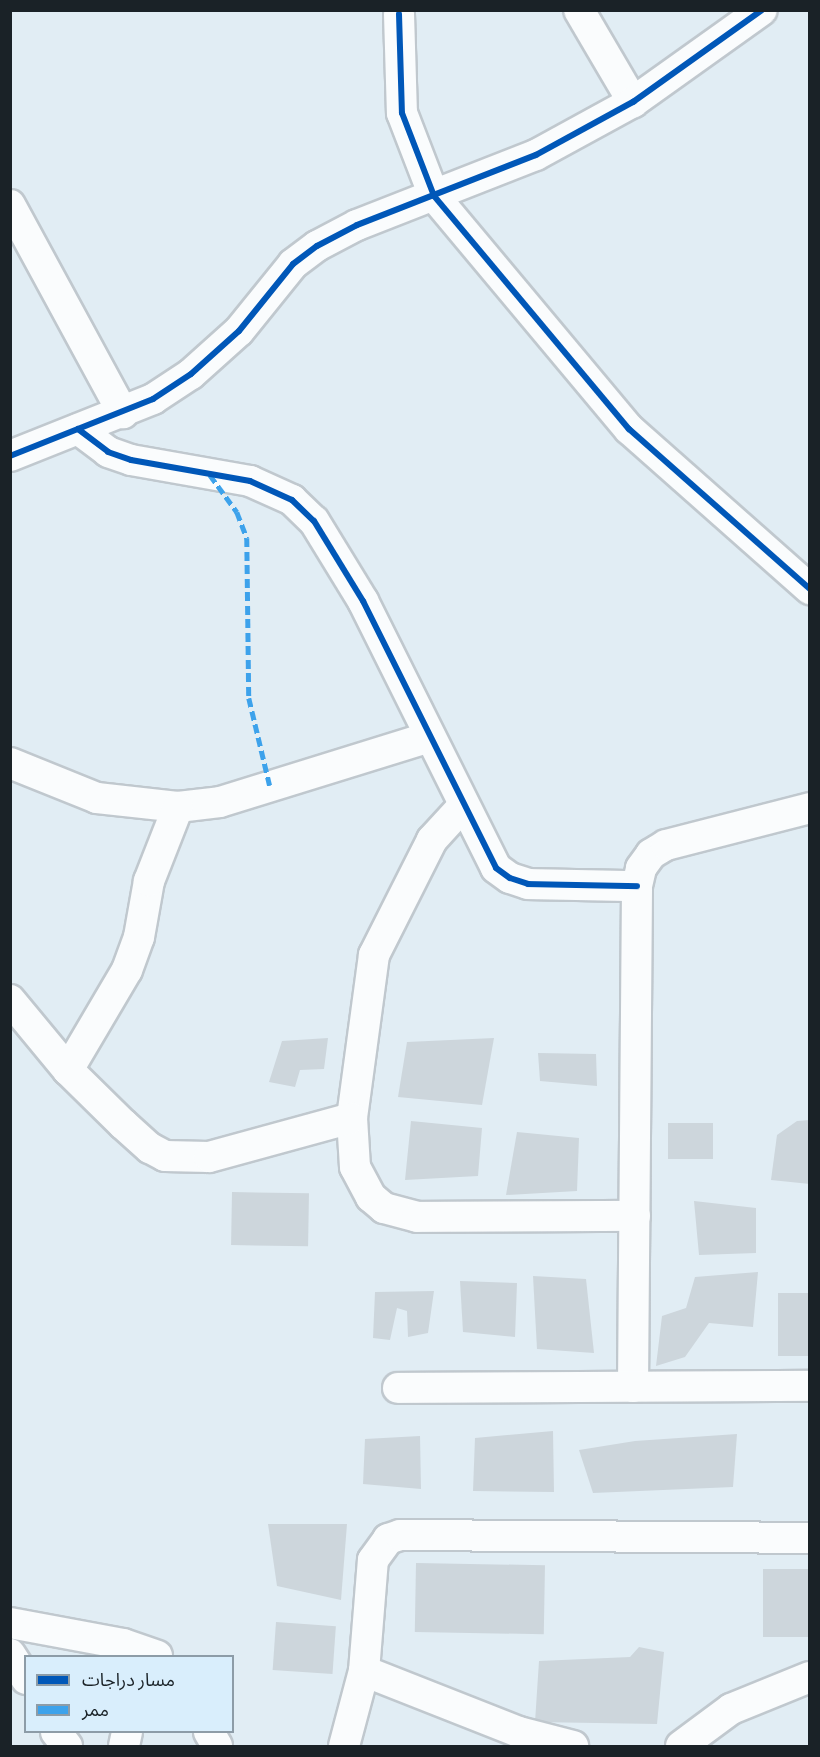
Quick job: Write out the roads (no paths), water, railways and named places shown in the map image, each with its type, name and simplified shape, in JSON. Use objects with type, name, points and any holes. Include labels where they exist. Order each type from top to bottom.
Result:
[{"type":"street","points":[[579,10],[633,102]]},
{"type":"street","points":[[10,456],[123,413],[153,399],[214,356],[293,264],[316,246],[357,225],[536,155],[633,102],[762,10]]},
{"type":"street","points":[[399,14],[402,113],[434,196],[629,429],[810,589]]},
{"type":"street","points":[[10,205],[123,413]]},
{"type":"street","points":[[78,429],[108,452],[130,460],[250,481],[292,500],[314,521],[363,601],[463,806],[496,868],[510,878],[528,884],[637,885]]},
{"type":"street","points":[[10,763],[97,798],[178,807],[220,802],[430,737]]},
{"type":"street","points":[[463,806],[432,840],[380,937],[369,975],[352,1118],[355,1167],[371,1197],[392,1211],[417,1217],[634,1216]]},
{"type":"street","points":[[68,1070],[127,970],[139,937],[149,881],[178,807]]},
{"type":"street","points":[[633,1388],[637,885],[641,868],[651,855],[666,845],[810,808]]},
{"type":"street","points":[[10,1000],[68,1070],[150,1148],[175,1158],[209,1157],[352,1118]]},
{"type":"street","points":[[398,1388],[810,1386]]},
{"type":"street","points":[[344,1746],[364,1671],[373,1560],[388,1539],[400,1535],[810,1538]]},
{"type":"street","points":[[10,1623],[150,1655]]},
{"type":"street","points":[[10,1654],[24,1676]]},
{"type":"street","points":[[364,1671],[537,1739],[573,1746]]},
{"type":"street","points":[[681,1746],[731,1708],[810,1677]]},
{"type":"street","points":[[57,1733],[67,1746]]}]
